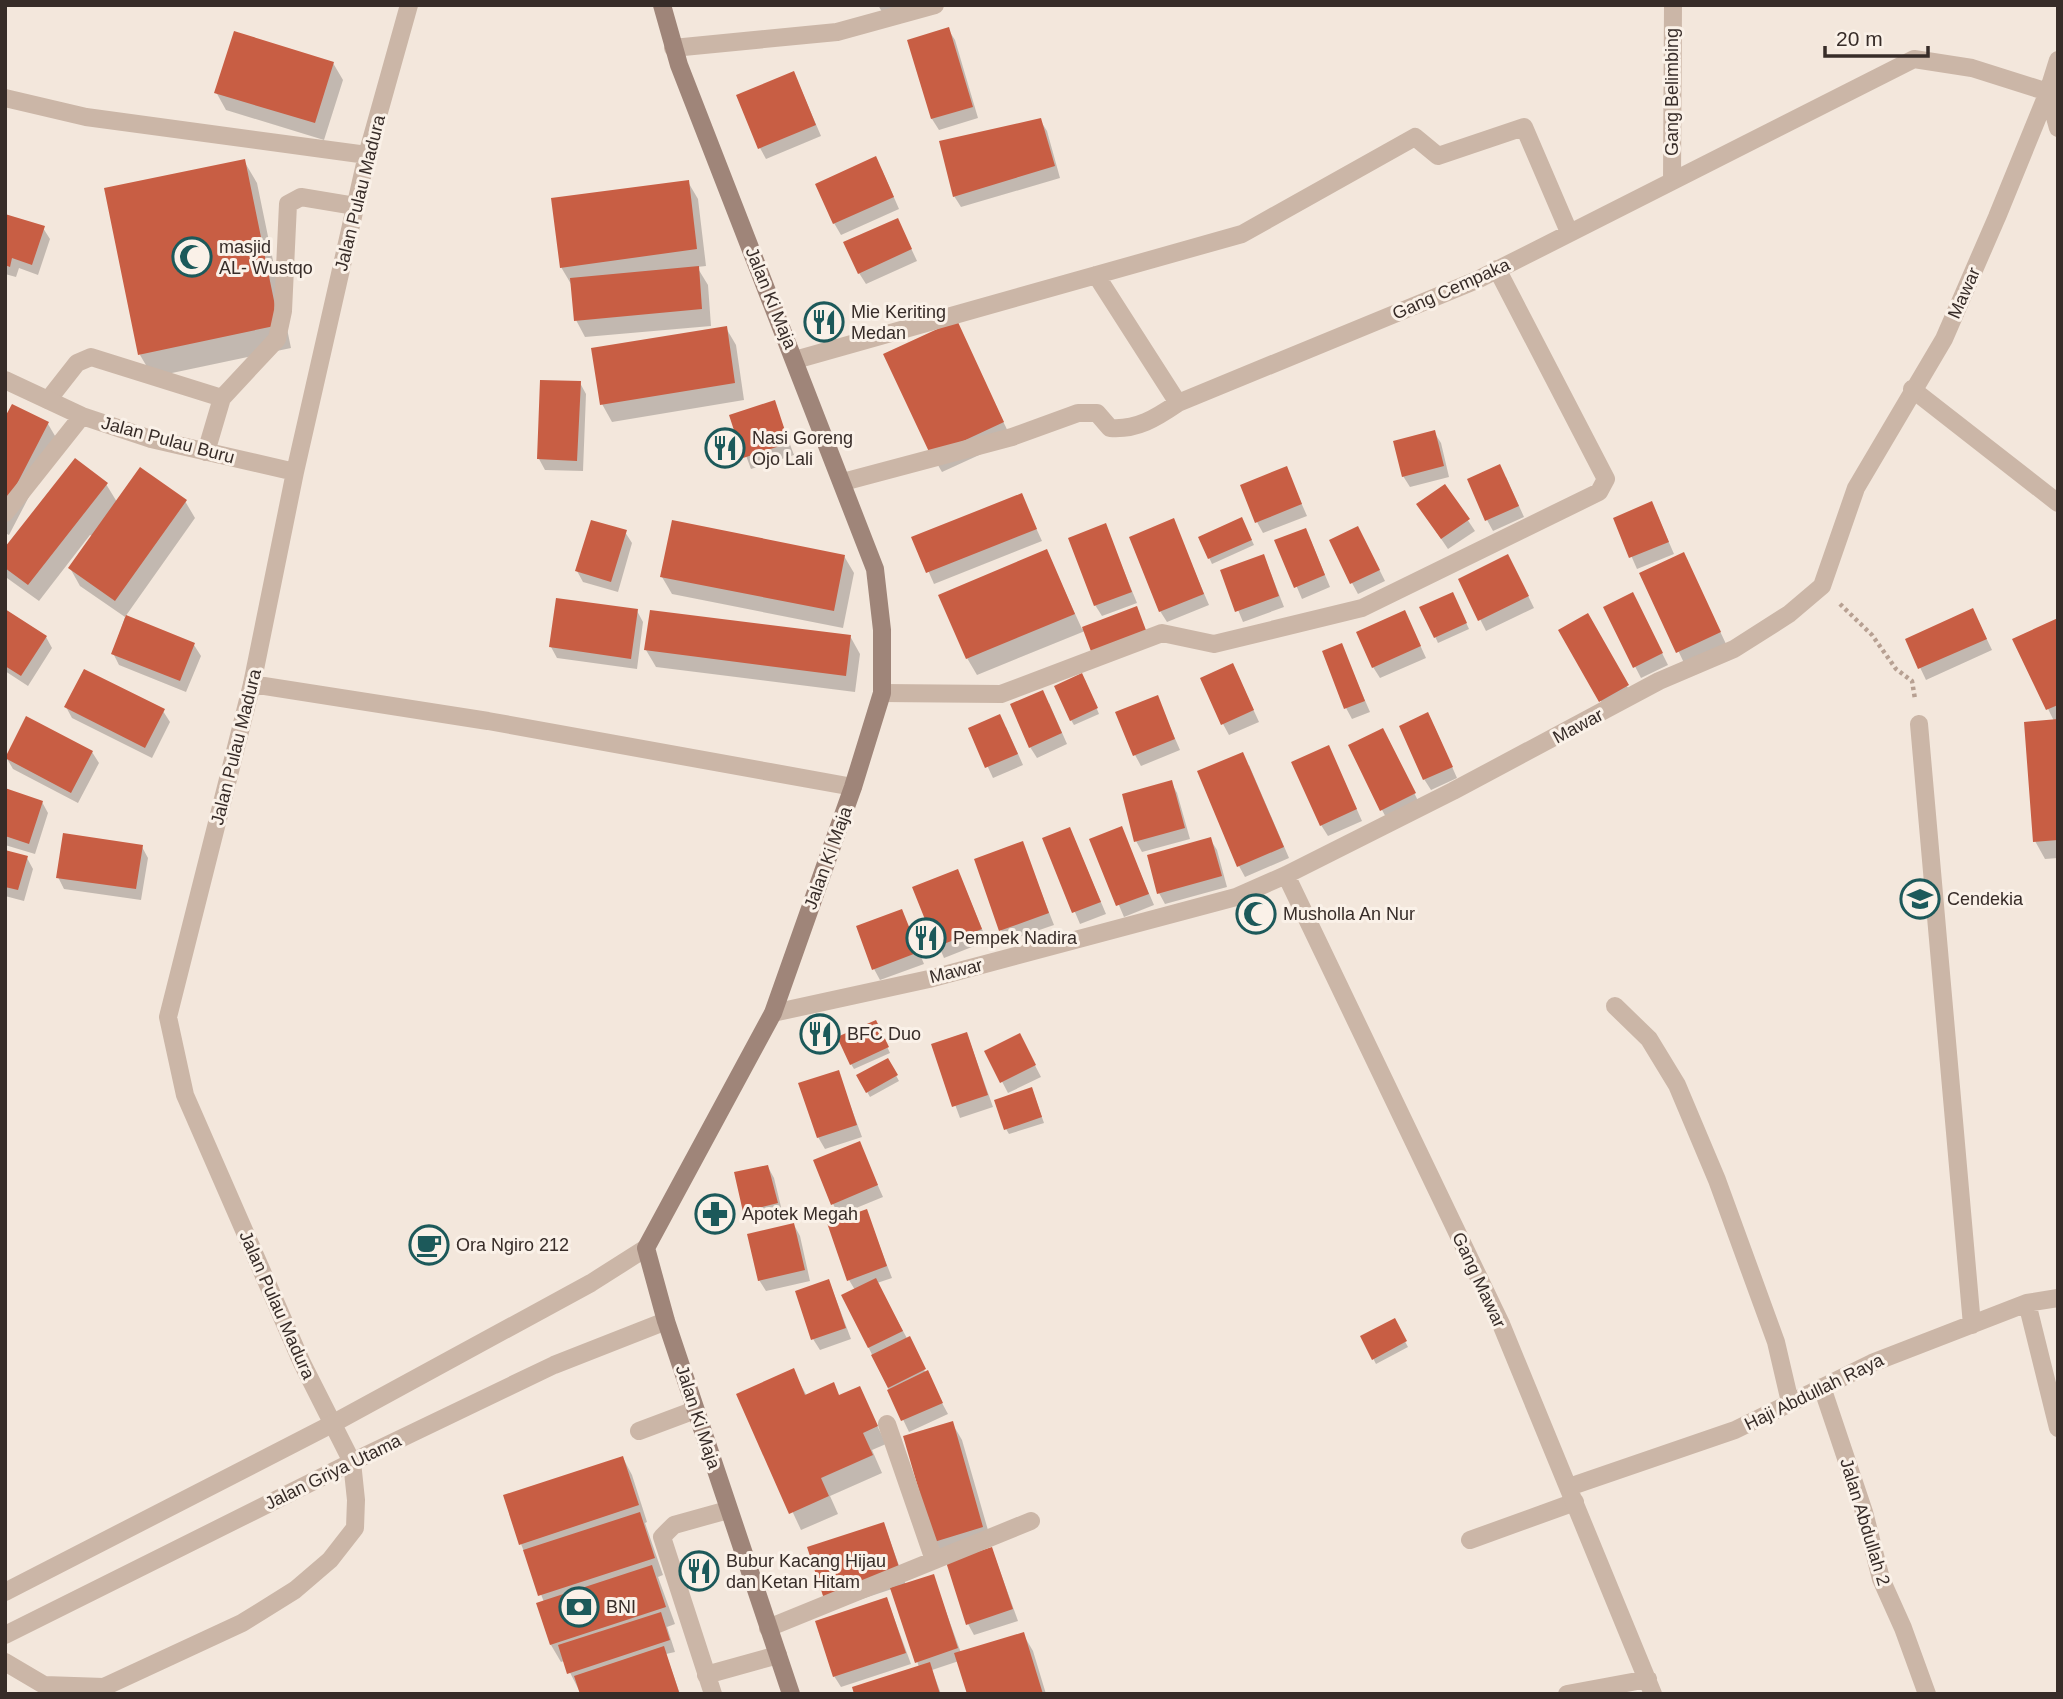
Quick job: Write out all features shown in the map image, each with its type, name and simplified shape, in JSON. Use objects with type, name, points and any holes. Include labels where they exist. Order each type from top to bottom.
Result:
[{"type":"main road","name":"Jalan Ki Maja","points":[[662,5],[673,48],[875,569],[882,630],[882,692],[853,787],[773,1013],[646,1248],[666,1321],[791,1694]]},
{"type":"street","name":"Jalan Pulau Madura","points":[[352,1462],[302,1363],[185,1095],[168,1017],[252,684],[295,472],[367,155],[409,5]]},
{"type":"street","points":[[673,48],[837,32],[935,5]]},
{"type":"street","name":"Gang Belimbing","points":[[1672,180],[1673,5]]},
{"type":"street","name":"Gang Cempaka","points":[[843,482],[1020,435],[1078,413],[1097,413],[1110,428],[1127,430],[1155,418],[1178,403],[1215,391],[1497,269],[1914,59],[1972,68],[2048,92]]},
{"type":"street","name":"Mawar","points":[[773,1013],[827,1003],[1236,897],[1286,875],[1588,722],[1659,681],[1734,649],[1789,614],[1822,586],[1856,488],[1912,389],[1944,339],[2048,92],[2058,60]]},
{"type":"street","points":[[2048,92],[2058,128]]},
{"type":"street","points":[[5,98],[86,117],[367,155]]},
{"type":"street","points":[[795,360],[1242,234],[1415,137],[1438,156],[1524,127],[1569,232]]},
{"type":"street","points":[[206,452],[222,398],[277,339],[284,299],[288,204],[301,197],[355,206]]},
{"type":"street","points":[[882,692],[1001,694],[1162,633],[1213,644],[1362,608],[1599,492],[1606,479],[1497,269]]},
{"type":"street","points":[[1096,275],[1178,403]]},
{"type":"street","points":[[48,400],[77,363],[91,358],[222,398]]},
{"type":"street","name":"Jalan Pulau Buru","points":[[5,380],[82,416],[151,439],[295,472]]},
{"type":"street","points":[[1912,389],[2058,503]]},
{"type":"street","points":[[5,513],[82,416]]},
{"type":"street","points":[[252,684],[488,721],[853,787]]},
{"type":"street","points":[[1919,724],[1972,1325]]},
{"type":"street","name":"Gang Mawar","points":[[1286,875],[1501,1324],[1650,1686]]},
{"type":"street","points":[[1615,1006],[1649,1038],[1677,1085],[1717,1180],[1776,1342],[1790,1402]]},
{"type":"street","points":[[5,1592],[332,1424],[592,1283],[646,1248]]},
{"type":"street","name":"Haji Abdullah Raya","points":[[1470,1539],[1572,1494],[1735,1430],[1872,1363],[2027,1303],[2058,1298]]},
{"type":"street","points":[[2027,1303],[2058,1428]]},
{"type":"street","name":"Jalan Griya Utama","points":[[5,1635],[352,1462],[554,1366],[666,1321]]},
{"type":"street","name":"Jalan Abdullah 2","points":[[1822,1387],[1864,1513],[1881,1578],[1927,1694]]},
{"type":"street","points":[[639,1432],[695,1410]]},
{"type":"street","points":[[887,1424],[934,1560]]},
{"type":"street","points":[[5,1662],[44,1685],[104,1687],[242,1623],[295,1590],[330,1560],[355,1528],[356,1500],[352,1462]]},
{"type":"street","points":[[713,1694],[662,1537],[674,1525],[728,1510]]},
{"type":"street","points":[[768,1628],[1031,1521]]},
{"type":"street","points":[[706,1675],[778,1655]]},
{"type":"street","points":[[1567,1694],[1650,1686]]},
{"type":"path","points":[[1822,586],[1872,635],[1896,669],[1912,681],[1919,724]]},
{"type":"building","points":[[949,27],[973,107],[931,119],[907,40]]},
{"type":"building","points":[[234,31],[334,62],[315,123],[214,93]]},
{"type":"building","points":[[794,71],[816,125],[758,149],[736,95]]},
{"type":"building","points":[[1041,118],[1055,166],[953,197],[939,141]]},
{"type":"building","points":[[876,156],[894,197],[833,224],[815,184]]},
{"type":"building","name":"masjid AL- Wustqo","points":[[245,159],[279,325],[138,355],[104,188]]},
{"type":"building","points":[[689,180],[697,249],[560,268],[551,198]]},
{"type":"building","points":[[5,214],[45,226],[32,265],[12,258],[10,267],[5,265]]},
{"type":"building","points":[[898,218],[912,249],[858,274],[843,242]]},
{"type":"building","points":[[699,266],[702,309],[574,321],[570,278]]},
{"type":"building","points":[[957,320],[1004,422],[931,456],[883,354]]},
{"type":"building","points":[[727,326],[735,383],[600,405],[591,348]]},
{"type":"building","points":[[540,380],[581,381],[577,461],[537,459]]},
{"type":"building","points":[[775,400],[789,443],[743,458],[729,415]]},
{"type":"building","points":[[12,404],[49,422],[5,507],[5,417]]},
{"type":"building","points":[[1435,430],[1444,466],[1402,477],[1393,441]]},
{"type":"building","points":[[75,458],[108,483],[28,585],[5,568],[5,547]]},
{"type":"building","points":[[1500,464],[1519,506],[1485,521],[1467,479]]},
{"type":"building","points":[[1287,466],[1302,504],[1255,523],[1240,485]]},
{"type":"building","points":[[140,467],[187,500],[115,601],[68,568]]},
{"type":"building","points":[[1445,484],[1470,519],[1441,539],[1416,504]]},
{"type":"building","points":[[1022,493],[1037,529],[926,573],[911,537]]},
{"type":"building","points":[[1652,501],[1669,542],[1629,558],[1613,518]]},
{"type":"building","points":[[1242,517],[1252,540],[1208,559],[1198,537]]},
{"type":"building","points":[[1174,518],[1204,594],[1159,612],[1129,537]]},
{"type":"building","points":[[591,520],[627,530],[611,582],[575,571]]},
{"type":"building","points":[[672,520],[845,555],[834,611],[660,577]]},
{"type":"building","points":[[1106,523],[1132,592],[1094,606],[1068,538]]},
{"type":"building","points":[[1358,526],[1380,570],[1350,584],[1329,540]]},
{"type":"building","points":[[1306,528],[1325,575],[1294,588],[1274,540]]},
{"type":"building","points":[[1047,549],[1075,614],[966,659],[938,595]]},
{"type":"building","points":[[1684,552],[1721,632],[1676,653],[1639,573]]},
{"type":"building","points":[[1264,554],[1279,596],[1235,612],[1220,570]]},
{"type":"building","points":[[1508,554],[1529,596],[1478,621],[1458,579]]},
{"type":"building","points":[[1453,592],[1467,623],[1434,638],[1419,607]]},
{"type":"building","points":[[1633,592],[1663,653],[1633,668],[1603,607]]},
{"type":"building","points":[[556,598],[638,609],[631,659],[549,647]]},
{"type":"building","points":[[1137,606],[1147,633],[1092,654],[1082,627]]},
{"type":"building","points":[[1973,608],[1987,639],[1918,669],[1905,639]]},
{"type":"building","points":[[5,609],[47,636],[21,676],[5,666]]},
{"type":"building","points":[[650,610],[851,635],[846,676],[644,650]]},
{"type":"building","points":[[1405,610],[1421,646],[1372,668],[1356,632]]},
{"type":"building","points":[[1588,613],[1629,685],[1599,702],[1558,630]]},
{"type":"building","points":[[126,615],[195,643],[180,681],[111,654]]},
{"type":"building","points":[[2058,618],[2058,705],[2046,710],[2012,639]]},
{"type":"building","points":[[1342,643],[1365,701],[1344,709],[1322,651]]},
{"type":"building","points":[[1233,663],[1254,710],[1221,725],[1200,678]]},
{"type":"building","points":[[84,669],[165,709],[145,748],[64,707]]},
{"type":"building","points":[[1082,673],[1098,708],[1070,721],[1054,686]]},
{"type":"building","points":[[1043,690],[1062,733],[1029,748],[1010,704]]},
{"type":"building","points":[[1158,695],[1175,739],[1133,756],[1115,712]]},
{"type":"building","points":[[1428,712],[1453,767],[1423,780],[1399,726]]},
{"type":"building","points":[[1000,714],[1018,754],[985,768],[968,728]]},
{"type":"building","points":[[26,716],[93,751],[71,793],[5,758]]},
{"type":"building","points":[[2058,719],[2058,840],[2033,842],[2024,722]]},
{"type":"building","points":[[1383,728],[1416,793],[1380,811],[1348,745]]},
{"type":"building","points":[[1329,745],[1357,809],[1320,826],[1291,762]]},
{"type":"building","points":[[1243,752],[1284,847],[1237,867],[1197,771]]},
{"type":"building","points":[[1172,780],[1185,828],[1134,842],[1122,794]]},
{"type":"building","points":[[5,788],[43,801],[29,844],[5,836]]},
{"type":"building","points":[[1122,826],[1149,894],[1116,906],[1089,839]]},
{"type":"building","points":[[1070,827],[1101,902],[1072,913],[1042,838]]},
{"type":"building","points":[[63,833],[143,845],[136,889],[56,878]]},
{"type":"building","points":[[1211,837],[1222,876],[1157,894],[1147,855]]},
{"type":"building","points":[[1023,841],[1049,913],[999,931],[974,859]]},
{"type":"building","points":[[5,850],[28,856],[18,890],[5,887]]},
{"type":"building","points":[[958,869],[982,929],[936,947],[912,887]]},
{"type":"building","points":[[902,909],[919,952],[872,970],[856,926]]},
{"type":"building","points":[[876,1020],[889,1047],[850,1065],[837,1037]]},
{"type":"building","points":[[967,1032],[988,1095],[952,1107],[931,1044]]},
{"type":"building","points":[[1020,1033],[1036,1065],[1000,1083],[984,1051]]},
{"type":"building","points":[[888,1058],[898,1075],[866,1093],[856,1075]]},
{"type":"building","points":[[839,1070],[857,1125],[817,1138],[798,1083]]},
{"type":"building","points":[[1032,1087],[1042,1117],[1004,1130],[994,1100]]},
{"type":"building","points":[[860,1141],[878,1185],[831,1205],[813,1160]]},
{"type":"building","points":[[768,1165],[778,1203],[743,1212],[734,1172]]},
{"type":"building","points":[[867,1209],[887,1266],[847,1281],[827,1223]]},
{"type":"building","points":[[794,1223],[805,1270],[758,1281],[747,1234]]},
{"type":"building","points":[[876,1278],[903,1331],[868,1348],[841,1295]]},
{"type":"building","points":[[829,1279],[846,1328],[811,1340],[795,1291]]},
{"type":"building","points":[[1395,1318],[1407,1341],[1372,1360],[1360,1336]]},
{"type":"building","points":[[910,1336],[926,1369],[888,1388],[871,1355]]},
{"type":"building","points":[[794,1368],[805,1395],[834,1382],[839,1395],[860,1386],[878,1426],[863,1433],[873,1455],[821,1478],[829,1496],[789,1514],[736,1394]]},
{"type":"building","points":[[928,1370],[943,1403],[901,1421],[887,1390]]},
{"type":"building","points":[[953,1421],[983,1527],[934,1542],[903,1436]]},
{"type":"building","points":[[623,1456],[639,1505],[519,1545],[503,1495]]},
{"type":"building","points":[[640,1512],[655,1558],[538,1596],[523,1550]]},
{"type":"building","points":[[884,1522],[901,1573],[824,1599],[807,1547]]},
{"type":"building","points":[[992,1547],[1013,1609],[966,1625],[946,1562]]},
{"type":"building","points":[[652,1565],[666,1607],[550,1645],[536,1603]]},
{"type":"building","points":[[934,1574],[958,1648],[915,1663],[890,1588]]},
{"type":"building","points":[[887,1597],[906,1653],[833,1677],[815,1621]]},
{"type":"building","points":[[661,1612],[670,1640],[567,1674],[558,1645]]},
{"type":"building","points":[[1024,1632],[1043,1694],[967,1694],[954,1653]]},
{"type":"building","points":[[664,1646],[679,1692],[580,1694],[574,1676]]},
{"type":"building","points":[[930,1662],[940,1694],[854,1694],[852,1687]]},
{"type":"place","name":"masjid AL- Wustqo","points":[[192,257]]},
{"type":"place","name":"Mie Keriting Medan","points":[[824,322]]},
{"type":"place","name":"Nasi Goreng Ojo Lali","points":[[725,448]]},
{"type":"place","name":"Cendekia","points":[[1920,899]]},
{"type":"place","name":"Musholla An Nur","points":[[1256,914]]},
{"type":"place","name":"Pempek Nadira","points":[[926,938]]},
{"type":"place","name":"BFC Duo","points":[[820,1034]]},
{"type":"place","name":"Apotek Megah","points":[[715,1214]]},
{"type":"place","name":"Ora Ngiro 212","points":[[429,1245]]},
{"type":"place","name":"Bubur Kacang Hijau dan Ketan Hitam","points":[[699,1571]]},
{"type":"place","name":"BNI","points":[[579,1607]]}]
